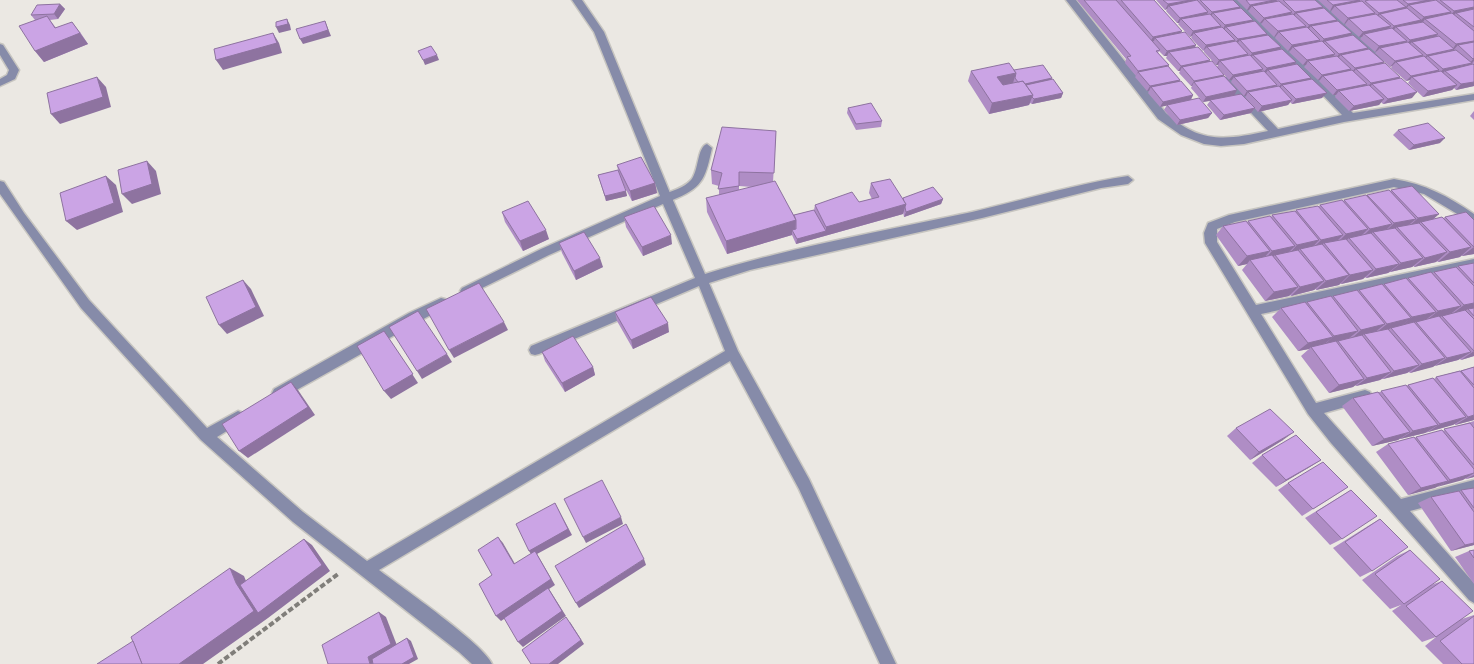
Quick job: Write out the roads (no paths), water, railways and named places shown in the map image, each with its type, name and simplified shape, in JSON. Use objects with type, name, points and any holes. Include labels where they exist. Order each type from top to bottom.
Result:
[{"type":"street","points":[[577,0],[599,32],[666,198],[732,353],[804,484],[888,664]]},
{"type":"street","points":[[1072,0],[1162,116],[1174,127],[1188,135],[1212,142],[1226,142],[1351,118],[1425,101],[1474,98]]},
{"type":"street","points":[[1236,0],[1351,118]]},
{"type":"street","points":[[1316,0],[1386,65]]},
{"type":"street","points":[[0,47],[14,70],[11,77],[0,83]]},
{"type":"street","points":[[1216,70],[1275,132]]},
{"type":"street","points":[[266,401],[413,317],[545,252],[696,184],[702,173],[707,148]]},
{"type":"street","points":[[535,350],[702,280],[750,265],[982,214],[1101,184],[1128,180]]},
{"type":"street","points":[[1474,220],[1432,191],[1412,185],[1394,184],[1221,222],[1212,226],[1210,233],[1211,243],[1313,410],[1336,439],[1398,506],[1474,595]]},
{"type":"street","points":[[0,185],[20,216],[85,304],[206,436],[298,517],[465,646],[484,664]]},
{"type":"street","points":[[1253,311],[1474,264]]},
{"type":"street","points":[[366,570],[732,353]]},
{"type":"street","points":[[1313,410],[1378,393]]},
{"type":"street","points":[[206,436],[249,411]]},
{"type":"street","points":[[1398,506],[1474,487]]}]
